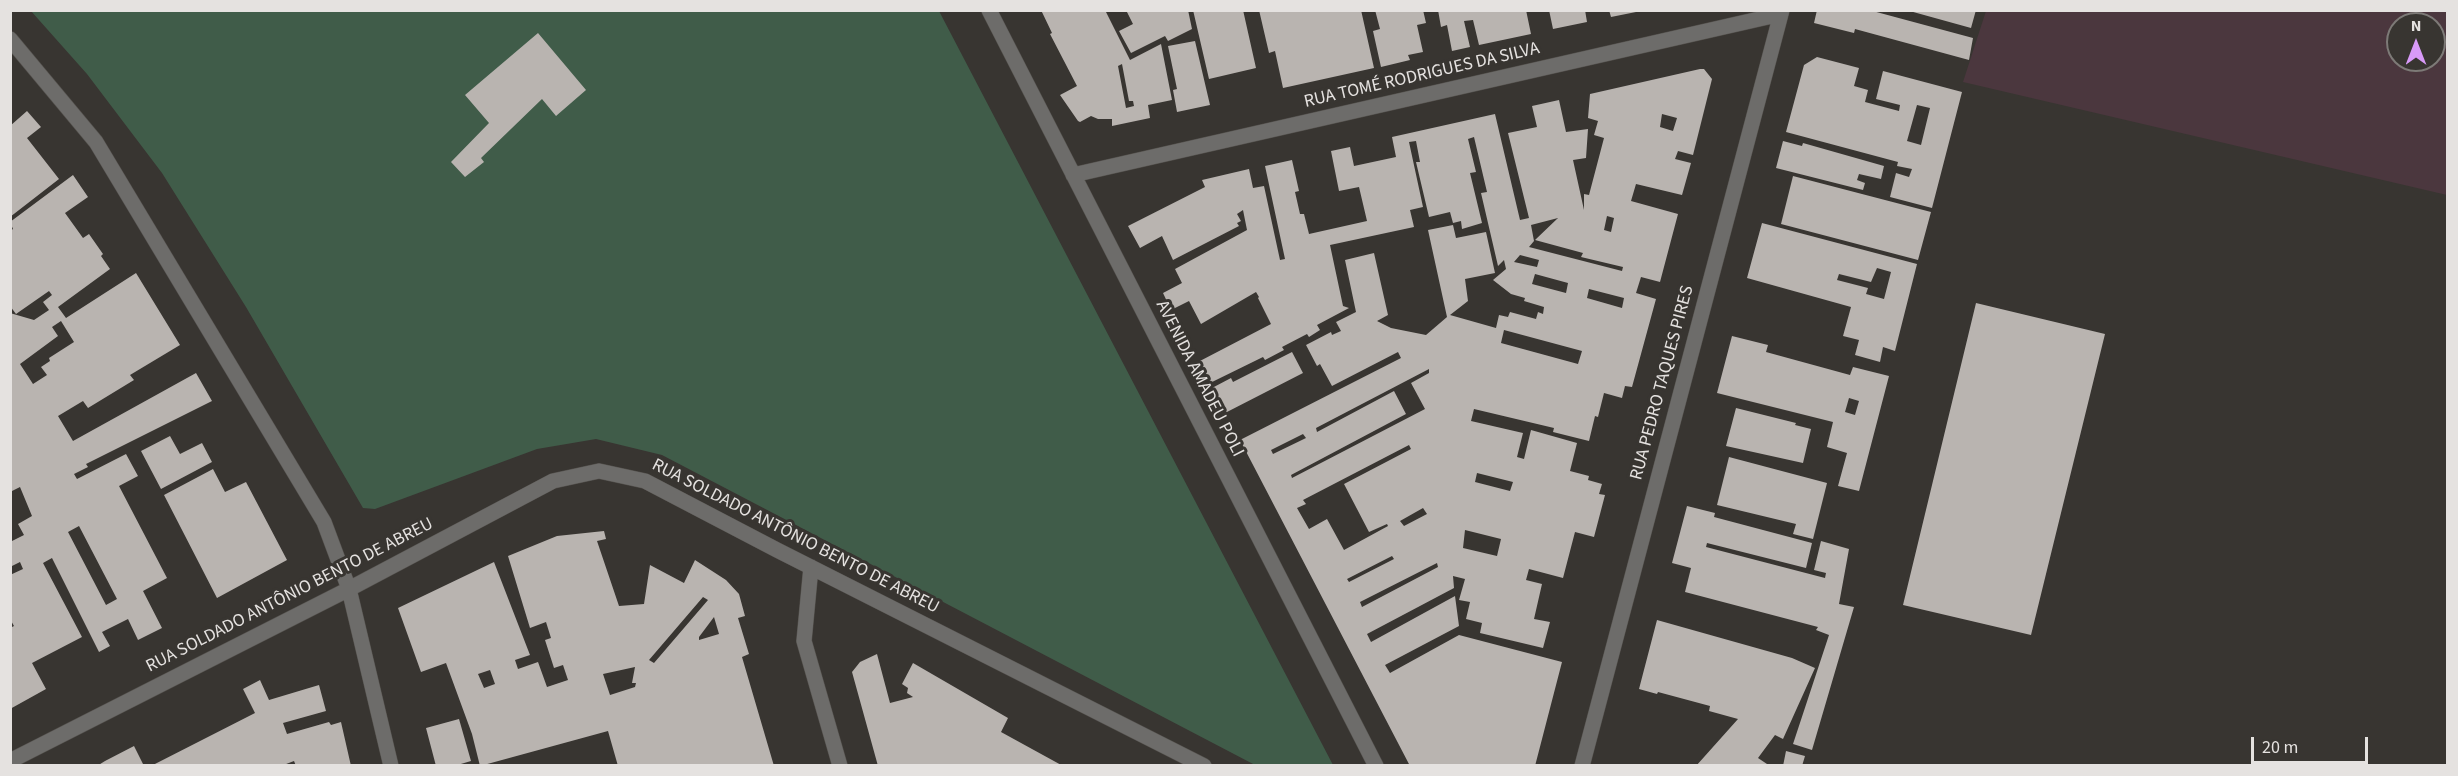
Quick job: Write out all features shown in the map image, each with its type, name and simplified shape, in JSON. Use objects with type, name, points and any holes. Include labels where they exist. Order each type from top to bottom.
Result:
[{"type":"street","name":"AVENIDA AMADEU POLI","points":[[988,10],[1376,765]]},
{"type":"street","name":"RUA TOMÉ RODRIGUES DA SILVA","points":[[1073,175],[1781,12]]},
{"type":"street","name":"RUA PEDRO TAQUES PIRES","points":[[1582,765],[1781,12]]},
{"type":"street","points":[[10,39],[96,142],[324,522],[349,589],[391,765]]},
{"type":"street","name":"RUA SOLDADO ANTÔNIO BENTO DE ABREU","points":[[10,761],[349,589],[553,481],[599,471],[645,481],[1204,765]]},
{"type":"street","points":[[811,567],[804,641],[840,765]]},
{"type":"shaded area","points":[[1986,11],[2447,11],[2447,195],[1963,82]]},
{"type":"green space","points":[[31,11],[939,11],[1333,765],[1255,765],[662,455],[596,439],[537,449],[375,509],[363,508],[246,307],[162,173],[87,74]]},
{"type":"building","points":[[1041,10],[1105,10],[1130,60],[1161,44],[1172,100],[1148,105],[1150,118],[1112,126],[1112,119],[1098,119],[1091,116],[1078,121],[1060,95],[1077,86],[1050,34],[1052,33]],"holes":[[[1122,64],[1129,101],[1133,101],[1134,106],[1126,108],[1118,66]]]},
{"type":"building","points":[[1126,10],[1188,10],[1192,29],[1168,41],[1165,36],[1131,53],[1119,31],[1133,24]]},
{"type":"building","points":[[1193,10],[1243,10],[1256,68],[1209,79]]},
{"type":"building","points":[[1259,10],[1361,10],[1374,68],[1283,88],[1275,51],[1269,53]]},
{"type":"building","points":[[1375,10],[1423,10],[1426,23],[1417,25],[1423,52],[1408,55],[1410,60],[1381,67],[1373,31],[1380,29]]},
{"type":"building","points":[[1438,10],[1526,10],[1531,34],[1479,45],[1473,20],[1464,21],[1470,47],[1452,51],[1447,25],[1441,27]]},
{"type":"building","points":[[1549,10],[1585,10],[1587,22],[1553,29]]},
{"type":"building","points":[[1609,10],[1636,10],[1636,12],[1611,17]]},
{"type":"building","points":[[1817,10],[1869,10],[1973,38],[1969,60],[1855,29],[1854,33],[1814,23]]},
{"type":"building","points":[[1906,10],[1976,10],[1971,28]]},
{"type":"building","points":[[538,33],[586,90],[556,116],[542,99],[481,158],[484,162],[465,177],[451,162],[489,123],[465,95]]},
{"type":"building","points":[[1195,41],[1210,105],[1177,112],[1173,90],[1177,89],[1168,46]]},
{"type":"building","points":[[1817,57],[1859,68],[1854,86],[1868,90],[1865,102],[1899,111],[1900,105],[1876,99],[1883,71],[1962,92],[1932,208],[1890,197],[1896,173],[1909,177],[1912,169],[1897,166],[1898,162],[1786,132],[1804,65]],"holes":[[[1917,105],[1930,108],[1921,145],[1907,141]]]},
{"type":"building","points":[[1700,69],[1704,69],[1712,79],[1693,155],[1678,151],[1675,159],[1691,163],[1682,195],[1636,184],[1631,201],[1678,214],[1660,282],[1641,277],[1636,293],[1656,299],[1632,387],[1625,386],[1622,398],[1604,393],[1589,441],[1553,432],[1554,428],[1474,409],[1471,421],[1523,433],[1517,457],[1524,459],[1531,430],[1577,443],[1570,471],[1589,476],[1588,480],[1602,484],[1599,494],[1605,495],[1594,537],[1575,532],[1563,578],[1529,569],[1526,580],[1542,584],[1534,619],[1550,622],[1543,648],[1480,633],[1482,623],[1466,619],[1470,602],[1459,600],[1465,579],[1453,576],[1454,588],[1367,634],[1371,642],[1455,596],[1459,626],[1385,665],[1390,673],[1459,635],[1562,662],[1535,766],[1410,766],[1240,440],[1401,358],[1398,352],[1332,386],[1320,364],[1317,366],[1306,345],[1331,332],[1332,335],[1341,331],[1336,322],[1356,312],[1345,260],[1374,253],[1388,315],[1377,321],[1391,328],[1426,335],[1447,317],[1428,230],[1453,225],[1456,238],[1486,232],[1495,273],[1465,279],[1468,301],[1450,315],[1496,328],[1499,315],[1508,317],[1510,312],[1536,319],[1538,312],[1543,314],[1544,307],[1524,301],[1525,298],[1511,294],[1493,280],[1506,269],[1504,260],[1498,266],[1481,193],[1487,192],[1474,137],[1468,139],[1476,172],[1470,173],[1482,223],[1462,229],[1461,221],[1453,223],[1450,212],[1429,217],[1416,162],[1420,162],[1416,141],[1409,142],[1423,207],[1410,210],[1414,227],[1330,245],[1343,306],[1349,308],[1317,325],[1320,330],[1309,337],[1307,334],[1282,347],[1284,350],[1265,360],[1263,357],[1210,383],[1198,362],[1271,324],[1259,297],[1256,292],[1201,324],[1189,301],[1171,310],[1163,293],[1182,283],[1175,269],[1247,230],[1243,210],[1237,214],[1241,221],[1237,223],[1239,226],[1173,260],[1162,236],[1140,248],[1128,226],[1205,187],[1202,180],[1249,169],[1253,188],[1264,186],[1280,260],[1285,259],[1265,166],[1292,160],[1299,191],[1295,192],[1300,214],[1304,214],[1309,234],[1367,221],[1359,187],[1339,191],[1331,151],[1350,147],[1354,166],[1396,157],[1392,137],[1495,114],[1520,220],[1529,218],[1508,133],[1537,127],[1532,106],[1559,100],[1566,132],[1588,129],[1586,158],[1573,160],[1584,210],[1584,194],[1589,195],[1604,138],[1594,135],[1598,121],[1588,118],[1590,94]],"holes":[[[1662,114],[1677,118],[1673,131],[1660,127]],[[1607,216],[1614,218],[1611,232],[1604,230]],[[1558,218],[1535,240],[1583,253],[1581,257],[1623,267],[1622,271],[1529,247],[1534,241],[1531,225]],[[1520,255],[1539,260],[1537,267],[1514,262]],[[1535,274],[1568,283],[1566,293],[1532,284]],[[1589,289],[1624,298],[1622,308],[1587,298]],[[1504,330],[1582,351],[1578,364],[1501,343]],[[1429,369],[1429,373],[1411,383],[1425,409],[1292,478],[1291,475],[1406,414],[1394,391],[1317,432],[1316,428]],[[1303,434],[1306,438],[1273,454],[1271,450]],[[1409,445],[1411,449],[1344,484],[1369,532],[1387,524],[1388,526],[1344,550],[1327,519],[1309,529],[1297,508],[1306,504],[1303,500]],[[1477,473],[1513,482],[1510,491],[1475,482]],[[1423,508],[1427,514],[1404,526],[1400,521]],[[1465,530],[1501,539],[1497,556],[1463,548]],[[1392,556],[1394,559],[1349,582],[1347,579]],[[1437,563],[1438,567],[1362,607],[1360,602]]]},
{"type":"building","points":[[27,111],[41,127],[27,138],[59,179],[10,217],[10,126]]},
{"type":"building","points":[[1783,141],[1802,146],[1803,143],[1884,166],[1881,179],[1859,174],[1857,180],[1865,183],[1863,190],[1776,168]]},
{"type":"building","points":[[73,175],[88,197],[65,213],[83,238],[89,234],[110,269],[58,307],[66,318],[136,273],[180,345],[130,375],[134,380],[88,408],[83,401],[58,416],[73,441],[196,373],[212,401],[86,464],[88,467],[74,474],[77,479],[126,454],[138,476],[119,486],[167,578],[143,591],[162,628],[138,640],[128,619],[102,632],[110,646],[99,652],[52,558],[43,563],[82,637],[32,663],[46,689],[10,709],[10,628],[14,626],[10,619],[10,575],[23,569],[20,562],[10,567],[10,542],[24,535],[18,524],[32,516],[20,487],[10,492],[10,313],[34,320],[49,310],[43,302],[52,295],[49,291],[16,314],[10,306],[10,231],[13,229],[10,222]],"holes":[[[61,321],[74,342],[49,358],[50,361],[41,367],[47,375],[33,384],[20,364],[58,336],[52,327]],[[79,526],[117,599],[106,605],[68,532]]]},
{"type":"building","points":[[1793,176],[1931,212],[1918,260],[1781,224]]},
{"type":"building","points":[[1762,223],[1917,264],[1895,351],[1883,347],[1880,362],[1855,355],[1859,340],[1843,336],[1851,307],[1747,278]],"holes":[[[1877,268],[1891,272],[1884,299],[1866,294],[1868,288],[1837,280],[1839,274],[1871,282]]]},
{"type":"building","points":[[1976,303],[2105,334],[2031,635],[1903,605]]},
{"type":"building","points":[[1732,336],[1768,345],[1766,352],[1850,375],[1853,367],[1889,376],[1859,491],[1838,486],[1847,453],[1827,447],[1833,422],[1717,393]],"holes":[[[1849,398],[1859,401],[1855,415],[1845,412]]]},
{"type":"building","points":[[1292,352],[1303,373],[1225,413],[1212,388],[1231,378],[1233,382]]},
{"type":"building","points":[[1736,408],[1811,429],[1803,463],[1726,446]]},
{"type":"building","points":[[170,436],[180,454],[202,443],[212,462],[161,489],[141,451]]},
{"type":"building","points":[[1729,457],[1827,483],[1813,539],[1793,534],[1796,524],[1717,505]]},
{"type":"building","points":[[213,469],[225,492],[246,482],[287,560],[217,598],[164,495]]},
{"type":"building","points":[[1687,506],[1715,513],[1714,517],[1812,543],[1806,568],[1707,543],[1706,547],[1825,578],[1826,573],[1814,570],[1821,541],[1849,549],[1839,604],[1854,607],[1812,750],[1793,744],[1829,635],[1816,630],[1818,627],[1685,592],[1691,568],[1672,563]]},
{"type":"building","points":[[604,531],[606,539],[597,541],[619,606],[644,604],[650,565],[684,583],[695,560],[726,580],[739,594],[745,616],[738,618],[749,654],[742,657],[774,766],[618,766],[608,731],[480,766],[472,734],[446,663],[421,672],[398,608],[494,562],[530,655],[515,660],[518,669],[538,662],[547,687],[568,680],[563,665],[554,668],[545,640],[551,638],[546,622],[530,628],[508,556],[557,536]],"holes":[[[703,597],[708,600],[654,663],[649,660]],[[714,617],[719,634],[699,640]],[[635,667],[632,683],[636,683],[635,687],[610,695],[603,674]],[[490,670],[495,684],[484,688],[478,674]]]},
{"type":"building","points":[[1657,620],[1792,658],[1815,668],[1783,739],[1775,735],[1758,758],[1770,766],[1696,766],[1738,719],[1709,711],[1710,706],[1639,689]]},
{"type":"building","points":[[877,654],[890,703],[913,697],[907,693],[908,688],[902,684],[913,663],[1008,718],[1001,732],[1063,766],[878,766],[852,672],[860,662]]},
{"type":"building","points":[[260,680],[269,700],[319,685],[326,711],[283,723],[287,734],[329,722],[331,725],[341,722],[351,766],[296,766],[294,761],[281,766],[151,766],[255,713],[243,689]]},
{"type":"building","points":[[459,719],[471,761],[454,766],[436,766],[426,728]]},
{"type":"building","points":[[134,746],[144,766],[97,766],[105,761]]},
{"type":"building","points":[[1786,751],[1805,756],[1802,766],[1783,766]]}]
